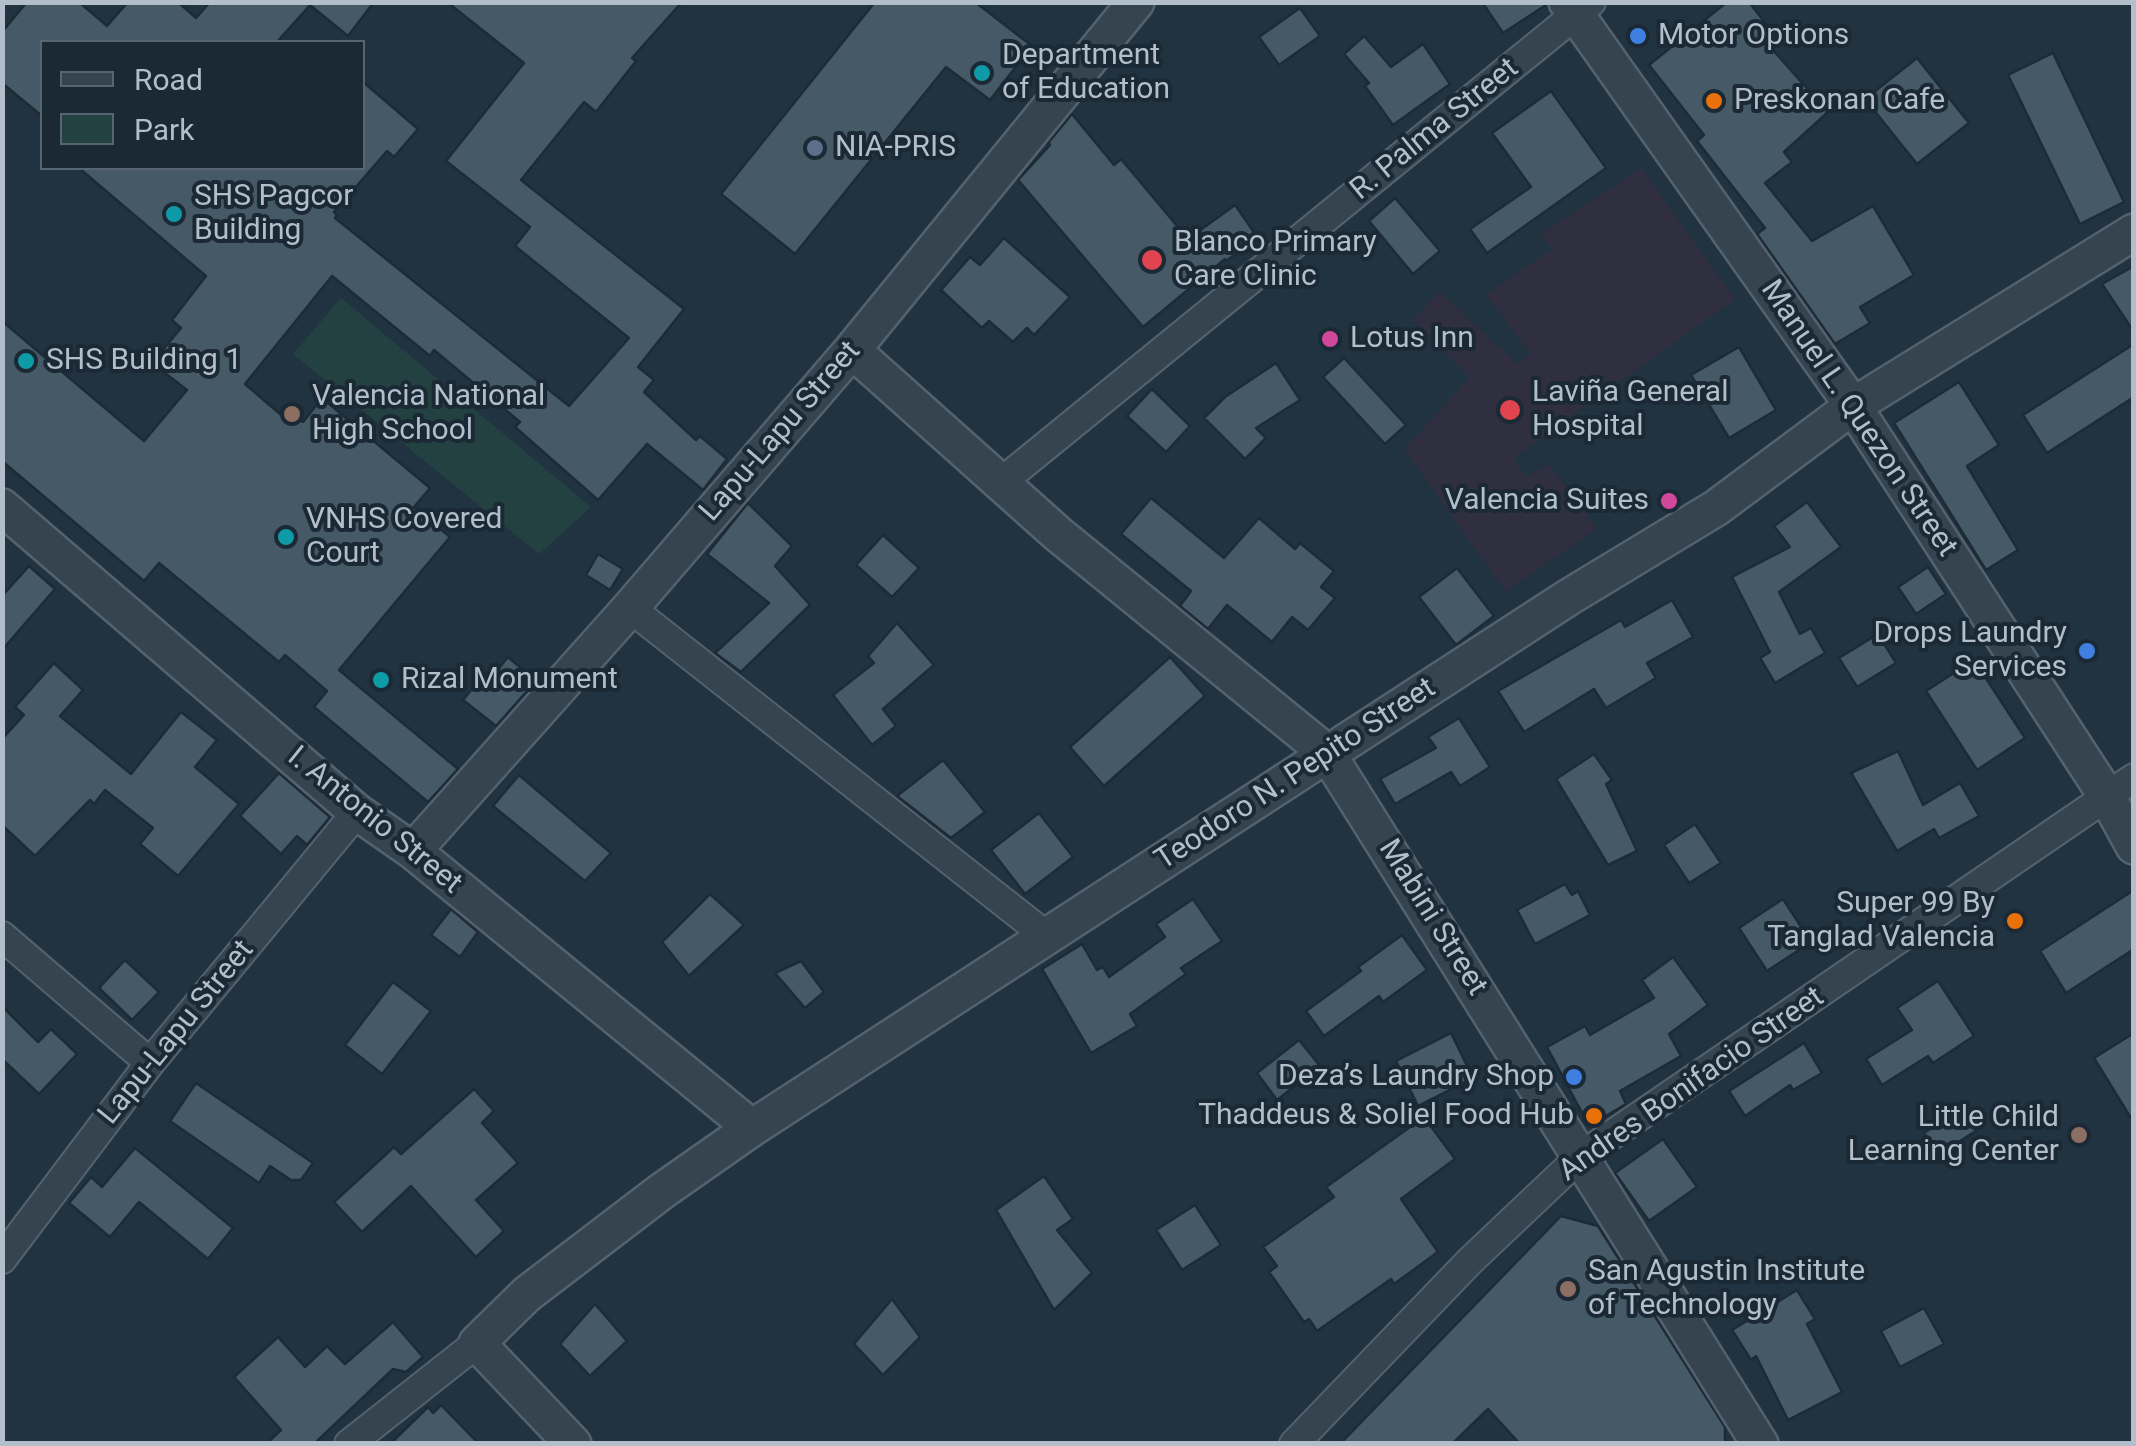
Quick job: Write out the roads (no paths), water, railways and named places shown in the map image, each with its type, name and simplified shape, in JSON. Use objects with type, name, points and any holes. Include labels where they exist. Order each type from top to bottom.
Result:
[{"type":"street","name":"Lapu-Lapu Street","points":[[413,851],[630,608],[852,350],[1136,2]]},
{"type":"street","name":"Manuel L. Quezon Street","points":[[1578,7],[2120,786],[2134,846]]},
{"type":"street","name":"R. Palma Street","points":[[999,484],[1578,7]]},
{"type":"street","name":"Teodoro N. Pepito Street","points":[[477,1343],[527,1294],[662,1190],[752,1128],[1049,938],[1327,753],[1716,508],[1854,406],[2134,232]]},
{"type":"street","name":"Mabini Street","points":[[852,350],[999,484],[1327,753],[1760,1444]]},
{"type":"street","name":"I. Antonio Street","points":[[2,506],[357,812],[413,851],[752,1128]]},
{"type":"street","points":[[630,608],[1049,938]]},
{"type":"street","name":"Andres Bonifacio Street","points":[[1294,1444],[1470,1261],[1582,1156],[2120,786]]},
{"type":"street","name":"Lapu-Lapu Street","points":[[2,1258],[150,1063],[357,812]]},
{"type":"street","points":[[2,936],[150,1063]]},
{"type":"street","points":[[348,1444],[477,1343],[573,1444]]},
{"type":"place","name":"Motor Options","points":[[1638,36]]},
{"type":"place","name":"Department of Education","points":[[982,73]]},
{"type":"place","name":"Preskonan Cafe","points":[[1714,101]]},
{"type":"place","name":"NIA-PRIS","points":[[815,148]]},
{"type":"place","name":"SHS Pagcor Building","points":[[174,214]]},
{"type":"place","name":"Blanco Primary Care Clinic","points":[[1152,260]]},
{"type":"place","name":"Lotus Inn","points":[[1330,339]]},
{"type":"place","name":"SHS Building 1","points":[[26,361]]},
{"type":"place","name":"Laviña General Hospital","points":[[1510,410]]},
{"type":"place","name":"Valencia National High School","points":[[292,414]]},
{"type":"place","name":"Valencia Suites","points":[[1669,501]]},
{"type":"place","name":"VNHS Covered Court","points":[[286,537]]},
{"type":"place","name":"Drops Laundry Services","points":[[2087,651]]},
{"type":"place","name":"Rizal Monument","points":[[381,680]]},
{"type":"place","name":"Super 99 By Tanglad Valencia","points":[[2015,921]]},
{"type":"place","name":"Deza’s Laundry Shop","points":[[1574,1077]]},
{"type":"place","name":"Thaddeus & Soliel Food Hub","points":[[1594,1116]]},
{"type":"place","name":"Little Child Learning Center","points":[[2079,1135]]},
{"type":"place","name":"San Agustin Institute of Technology","points":[[1568,1289]]}]
